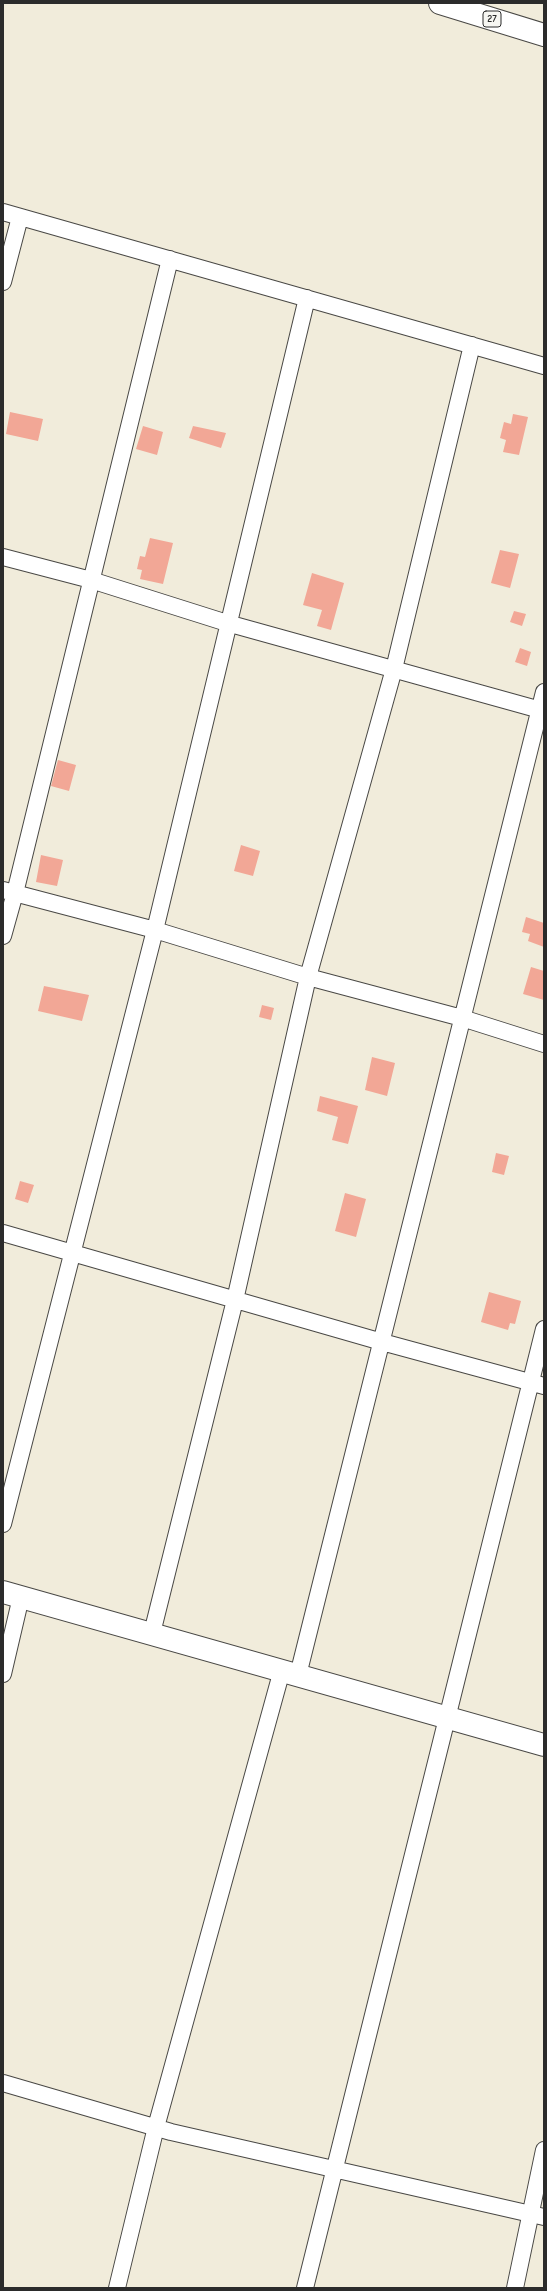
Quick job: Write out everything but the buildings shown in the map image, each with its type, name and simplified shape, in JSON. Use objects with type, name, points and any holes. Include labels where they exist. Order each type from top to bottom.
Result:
[{"type":"street","name":"27","points":[[440,3],[544,35]]},
{"type":"street","points":[[3,212],[544,366]]},
{"type":"street","points":[[3,282],[20,217]]},
{"type":"street","points":[[3,936],[9,891],[91,580],[170,259]]},
{"type":"street","points":[[3,1524],[74,1253],[155,930],[307,298]]},
{"type":"street","points":[[152,1633],[235,1300],[308,977],[394,669],[472,345]]},
{"type":"street","points":[[3,556],[91,580],[228,623],[542,711]]},
{"type":"street","points":[[117,2288],[156,2127],[290,1672],[382,1342],[462,1018],[542,711],[544,692]]},
{"type":"street","points":[[9,891],[155,930],[308,977],[462,1018],[544,1044]]},
{"type":"street","points":[[3,1233],[382,1342],[538,1384]]},
{"type":"street","points":[[305,2288],[446,1717],[538,1384],[544,1329]]},
{"type":"street","points":[[3,1674],[12,1594],[544,1745]]},
{"type":"street","points":[[3,2083],[156,2127],[538,2215]]},
{"type":"street","points":[[515,2288],[538,2215],[544,2150]]}]
